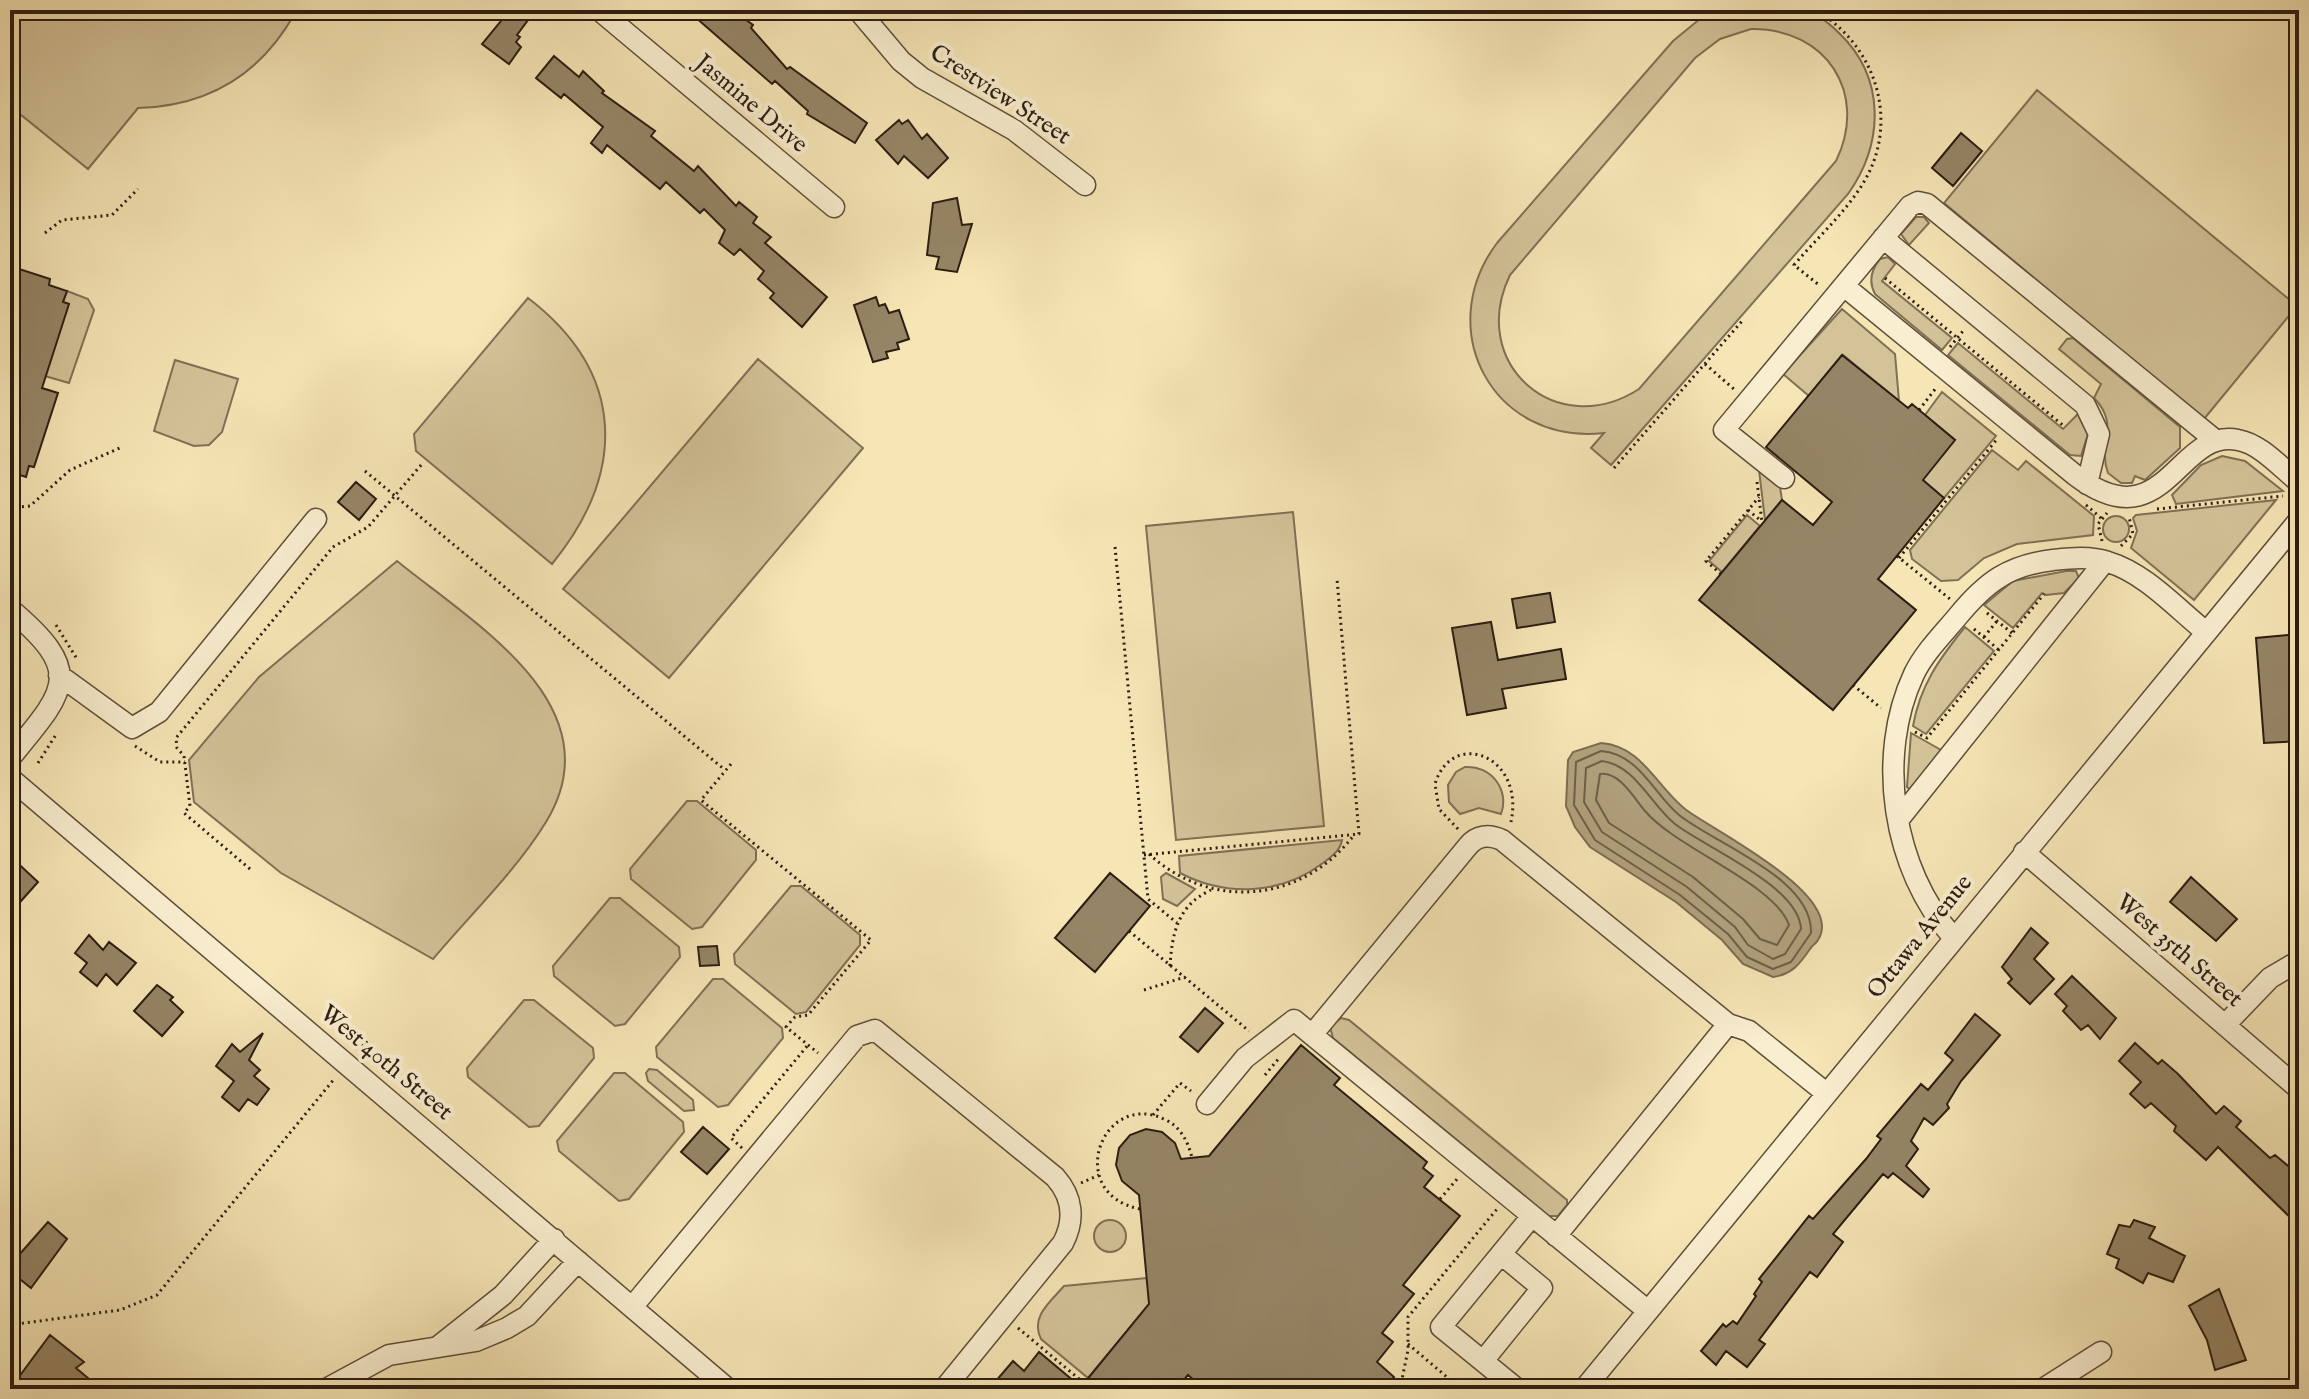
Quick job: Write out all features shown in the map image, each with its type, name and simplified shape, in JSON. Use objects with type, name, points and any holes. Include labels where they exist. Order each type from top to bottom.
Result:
[{"type":"street","name":"Jasmine Drive","points":[[599,10],[834,207]]},
{"type":"street","name":"Crestview Street","points":[[858,10],[901,61],[922,78],[1014,130],[1085,185]]},
{"type":"street","points":[[1784,478],[1724,430],[1835,289],[1912,204],[1927,204],[2215,440]]},
{"type":"street","points":[[1883,238],[2092,413],[2099,434],[2082,491]]},
{"type":"street","points":[[1835,289],[2082,491],[2120,495],[2152,491],[2166,482],[2200,448],[2215,440],[2249,443],[2299,482]]},
{"type":"street","points":[[59,675],[132,728],[159,712],[316,519]]},
{"type":"street","name":"Ottawa Avenue","points":[[1584,1389],[2299,520]]},
{"type":"street","points":[[1953,937],[1936,918],[1909,865],[1899,819],[1896,748],[1908,688],[1922,661],[1976,595],[2001,573],[2031,562],[2075,557],[2105,561],[2132,573],[2206,632]]},
{"type":"street","points":[[1899,819],[2105,561]]},
{"type":"street","points":[[10,609],[50,645],[59,675],[50,709],[10,758]]},
{"type":"street","name":"West 40th Street","points":[[10,778],[728,1389]]},
{"type":"street","points":[[1312,1035],[1472,841],[1490,836],[1502,840],[1728,1024],[1749,1031],[1826,1093]]},
{"type":"street","name":"West 35th Street","points":[[2024,852],[2299,1089]]},
{"type":"street","points":[[2225,1025],[2270,978],[2299,961]]},
{"type":"street","points":[[1207,1104],[1245,1058],[1294,1020],[1648,1311]]},
{"type":"street","points":[[1556,1236],[1728,1024]]},
{"type":"street","points":[[633,1306],[849,1045],[861,1033],[875,1030],[1055,1177],[1070,1201],[1071,1220],[1063,1243],[944,1389]]},
{"type":"street","points":[[1517,1389],[1441,1327],[1532,1216]]},
{"type":"street","points":[[436,1347],[503,1295],[554,1239]]},
{"type":"street","points":[[1483,1361],[1542,1288],[1501,1254]]},
{"type":"street","points":[[326,1389],[389,1355],[476,1341],[527,1316],[578,1261]]},
{"type":"street","points":[[2043,1389],[2101,1352]]},
{"type":"path","points":[[1690,16],[1700,10]]},
{"type":"path","points":[[1815,10],[1840,27],[1861,52],[1875,80],[1881,112],[1876,155],[1863,184],[1794,265],[1835,289]]},
{"type":"path","points":[[45,233],[62,220],[112,215],[138,189]]},
{"type":"path","points":[[1885,278],[2065,427]]},
{"type":"path","points":[[1614,468],[1743,320]]},
{"type":"path","points":[[1945,353],[1957,338]]},
{"type":"path","points":[[1705,364],[1748,401]]},
{"type":"path","points":[[1919,410],[1939,384]]},
{"type":"path","points":[[1950,600],[1898,557],[2000,435]]},
{"type":"path","points":[[10,508],[30,506],[70,470],[122,447]]},
{"type":"path","points":[[1748,510],[1762,522],[1754,454]]},
{"type":"path","points":[[250,869],[184,813],[190,806],[184,756],[177,748],[176,738],[333,547],[368,527],[422,464]]},
{"type":"path","points":[[365,471],[726,770]]},
{"type":"path","points":[[2082,491],[2114,511],[2106,514],[2098,524],[2099,536],[2105,544],[2095,542]]},
{"type":"path","points":[[2153,510],[2283,496]]},
{"type":"path","points":[[1721,574],[1706,561],[1759,497]]},
{"type":"path","points":[[2128,551],[2117,547],[2126,544],[2133,534],[2132,522],[2122,512],[2130,512]]},
{"type":"path","points":[[1115,547],[1148,899],[1177,923]]},
{"type":"path","points":[[1146,855],[1359,834],[1337,579]]},
{"type":"path","points":[[1946,606],[1958,590]]},
{"type":"path","points":[[1912,730],[1927,738],[2044,594]]},
{"type":"path","points":[[1981,608],[2012,633]]},
{"type":"path","points":[[1983,637],[1997,621]]},
{"type":"path","points":[[1968,624],[1999,650]]},
{"type":"path","points":[[1853,685],[1886,712],[1888,704]]},
{"type":"path","points":[[1472,841],[1445,818],[1435,797],[1435,784],[1442,768],[1454,758],[1470,754],[1491,760],[1511,783],[1515,805],[1512,822],[1502,840]]},
{"type":"path","points":[[731,764],[701,800],[871,940],[808,1015],[795,1017],[786,1027],[820,1055],[829,1044]]},
{"type":"path","points":[[1146,855],[1180,878],[1211,889],[1248,893],[1289,885],[1326,865],[1354,835]]},
{"type":"path","points":[[1170,966],[1177,923],[1192,901],[1211,889]]},
{"type":"path","points":[[1129,931],[1264,1043]]},
{"type":"path","points":[[1144,990],[1185,977]]},
{"type":"path","points":[[357,1053],[367,1041]]},
{"type":"path","points":[[743,1149],[731,1138],[808,1045]]},
{"type":"path","points":[[10,1325],[120,1310],[157,1295],[338,1074]]},
{"type":"path","points":[[1153,1115],[1180,1083],[1207,1104]]},
{"type":"path","points":[[1140,1209],[1113,1198],[1099,1175],[1097,1156],[1108,1131],[1131,1116],[1153,1115],[1167,1120],[1182,1132],[1192,1158]]},
{"type":"path","points":[[1440,1199],[1461,1174]]},
{"type":"path","points":[[1083,1189],[1079,1180],[1099,1175]]},
{"type":"path","points":[[1400,1389],[1408,1344],[1408,1317],[1499,1206]]},
{"type":"path","points":[[1408,1301],[1415,1307]]},
{"type":"path","points":[[1015,1326],[1084,1383]]},
{"type":"path","points":[[1408,1344],[1461,1389]]},
{"type":"shaded area","points":[[1782,7],[1803,10],[1822,19],[1839,33],[1865,70],[1875,111],[1873,133],[1860,174],[1848,194],[1611,465],[1591,448],[1604,433],[1565,432],[1531,421],[1504,401],[1484,375],[1473,345],[1471,311],[1478,277],[1497,243],[1673,41],[1701,18],[1717,10]],"holes":[[[1751,29],[1778,32],[1801,40],[1820,52],[1834,69],[1843,89],[1847,112],[1845,136],[1836,161],[1639,389],[1608,403],[1578,406],[1551,400],[1528,385],[1510,364],[1500,338],[1500,308],[1510,275],[1695,58],[1720,39]]]},
{"type":"shaded area","points":[[10,10],[291,10],[295,13],[266,53],[230,83],[187,101],[138,108],[88,169],[10,106]]},
{"type":"shaded area","points":[[2037,90],[2297,306],[2204,419],[1944,203]]},
{"type":"shaded area","points":[[1916,217],[1924,217],[1929,223],[1909,245],[1901,234]]},
{"type":"shaded area","points":[[1888,257],[1895,264],[1882,281],[1952,338],[1942,350],[1875,294],[1871,280],[1873,271],[1880,259]]},
{"type":"shaded area","points":[[67,291],[88,299],[94,310],[69,383],[45,376],[68,304],[63,302]]},
{"type":"shaded area","points":[[528,298],[560,327],[584,358],[598,391],[605,425],[603,459],[594,494],[577,529],[552,564],[416,451],[414,434]]},
{"type":"shaded area","points":[[1842,309],[1895,354],[1899,401],[1843,355],[1809,396],[1783,374]]},
{"type":"shaded area","points":[[2073,338],[2180,427],[2180,448],[2145,480],[2135,476],[2132,483],[2121,483],[2108,473],[2105,463],[2106,417],[2094,398],[2101,384],[2059,349],[2067,339]]},
{"type":"shaded area","points":[[1958,343],[2063,429],[2078,414],[2088,434],[2081,456],[2070,455],[1948,355]]},
{"type":"shaded area","points":[[758,359],[863,448],[669,678],[563,589]]},
{"type":"shaded area","points":[[175,360],[238,379],[222,432],[209,445],[194,446],[154,431]]},
{"type":"shaded area","points":[[1942,392],[1996,436],[1944,498],[1932,488],[1917,486],[1955,440],[1925,415]]},
{"type":"shaded area","points":[[1992,450],[2018,470],[2026,461],[2094,516],[2093,535],[2017,544],[1984,558],[1958,580],[1941,581],[1912,559],[1910,550]]},
{"type":"shaded area","points":[[2222,456],[2245,461],[2283,491],[2176,504],[2172,495],[2201,465]]},
{"type":"shaded area","points":[[1759,470],[1780,487],[1782,500],[1765,520]]},
{"type":"shaded area","points":[[2276,500],[2194,600],[2131,548],[2137,531],[2133,518],[2136,515]]},
{"type":"shaded area","points":[[1293,512],[1324,826],[1176,840],[1146,526]]},
{"type":"shaded area","points":[[1747,515],[1760,526],[1722,572],[1709,561]]},
{"type":"shaded area","points":[[2116,516],[2125,520],[2129,529],[2125,538],[2116,542],[2107,538],[2103,529],[2107,520]]},
{"type":"shaded area","points":[[397,561],[496,640],[527,671],[550,705],[563,741],[563,780],[546,822],[507,875],[433,959],[281,873],[194,802],[189,760],[259,677]]},
{"type":"shaded area","points":[[2076,571],[2079,578],[2064,593],[2042,593],[2013,628],[1984,605],[2013,581]]},
{"type":"shaded area","points":[[1965,627],[1994,651],[1926,734],[1913,726],[1920,698],[1939,662]]},
{"type":"shaded area","points":[[1911,733],[1941,750],[1911,790],[1907,787]]},
{"type":"shaded area","points":[[1465,767],[1483,770],[1496,781],[1503,796],[1501,814],[1479,808],[1460,814],[1449,802],[1448,785],[1456,772]]},
{"type":"shaded area","points":[[687,801],[697,801],[756,850],[756,860],[702,927],[692,929],[631,879],[630,869]]},
{"type":"shaded area","points":[[1342,840],[1332,856],[1307,874],[1271,887],[1234,889],[1198,881],[1180,873],[1179,856]]},
{"type":"shaded area","points":[[1166,873],[1195,889],[1177,906],[1163,899],[1161,877]]},
{"type":"shaded area","points":[[791,886],[801,886],[860,935],[860,945],[806,1012],[796,1014],[735,964],[734,954]]},
{"type":"shaded area","points":[[610,898],[620,898],[679,947],[680,957],[625,1024],[615,1026],[554,976],[553,966]]},
{"type":"shaded area","points":[[713,979],[723,979],[782,1028],[783,1038],[728,1105],[718,1107],[657,1057],[656,1047]]},
{"type":"shaded area","points":[[524,1000],[534,1000],[593,1048],[594,1058],[539,1126],[529,1127],[468,1077],[467,1068]]},
{"type":"shaded area","points":[[1341,1018],[1349,1020],[1567,1200],[1567,1205],[1558,1216],[1549,1216],[1333,1038],[1330,1027]]},
{"type":"shaded area","points":[[649,1069],[657,1070],[693,1100],[694,1110],[684,1111],[648,1081],[646,1073]]},
{"type":"shaded area","points":[[614,1073],[625,1073],[683,1122],[684,1132],[629,1199],[619,1201],[559,1151],[557,1141]]},
{"type":"shaded area","points":[[1110,1220],[1121,1225],[1126,1236],[1121,1247],[1110,1252],[1099,1247],[1094,1236],[1099,1225]]},
{"type":"shaded area","points":[[1147,1278],[1162,1289],[1088,1378],[1041,1339],[1038,1331],[1040,1317],[1064,1286]]},
{"type":"water","points":[[1601,743],[1627,751],[1638,759],[1685,809],[1772,865],[1813,903],[1822,922],[1818,940],[1794,968],[1773,977],[1743,964],[1722,940],[1676,902],[1590,847],[1575,827],[1566,806],[1568,760],[1573,752]]},
{"type":"building","points":[[510,10],[528,20],[517,35],[520,37],[516,42],[521,47],[509,64],[482,44]]},
{"type":"building","points":[[687,10],[733,10],[753,25],[751,28],[787,69],[790,67],[867,123],[855,143],[807,114],[808,111],[775,81],[772,84]]},
{"type":"building","points":[[554,56],[579,77],[583,71],[604,91],[602,93],[655,131],[651,136],[694,171],[698,166],[736,206],[739,202],[757,217],[753,223],[771,237],[765,243],[827,297],[802,327],[770,298],[774,293],[758,279],[764,271],[740,249],[734,255],[719,243],[725,230],[704,209],[700,213],[666,182],[660,189],[607,145],[602,153],[591,143],[603,127],[564,94],[561,98],[536,78]]},
{"type":"building","points":[[899,120],[902,124],[908,120],[922,139],[927,134],[948,158],[928,178],[904,156],[898,164],[876,140]]},
{"type":"building","points":[[1961,133],[1982,151],[1953,186],[1932,168]]},
{"type":"building","points":[[957,198],[962,225],[972,224],[957,272],[936,269],[939,257],[927,255],[933,203]]},
{"type":"building","points":[[16,268],[50,279],[49,285],[67,291],[63,302],[69,304],[42,388],[58,393],[34,467],[29,466],[26,477],[10,472],[10,286]]},
{"type":"building","points":[[876,297],[879,306],[885,304],[889,313],[899,310],[909,339],[897,343],[899,349],[886,352],[888,358],[873,362],[854,305]]},
{"type":"building","points":[[1842,355],[1908,408],[1912,404],[1955,440],[1923,480],[1944,498],[1878,579],[1916,610],[1833,710],[1699,600],[1782,500],[1813,525],[1832,502],[1766,447]]},
{"type":"building","points":[[356,482],[376,499],[359,520],[338,502]]},
{"type":"building","points":[[1550,593],[1555,622],[1517,628],[1512,599]]},
{"type":"building","points":[[1491,622],[1498,660],[1561,649],[1566,679],[1502,689],[1506,708],[1467,715],[1452,628]]},
{"type":"building","points":[[2299,634],[2299,741],[2264,743],[2256,638]]},
{"type":"building","points":[[10,856],[38,882],[21,901],[10,892]]},
{"type":"building","points":[[1110,873],[1150,906],[1095,972],[1055,938]]},
{"type":"building","points":[[2191,877],[2237,919],[2216,941],[2170,902]]},
{"type":"building","points":[[2031,928],[2048,943],[2034,959],[2054,979],[2030,1004],[2008,983],[2012,979],[2002,967]]},
{"type":"building","points":[[89,935],[103,950],[109,942],[136,963],[117,985],[106,974],[97,986],[80,972],[87,963],[75,953]]},
{"type":"building","points":[[717,946],[719,965],[700,966],[698,947]]},
{"type":"building","points":[[2072,976],[2116,1018],[2100,1039],[2088,1025],[2081,1030],[2063,1011],[2067,1006],[2055,994]]},
{"type":"building","points":[[157,985],[173,997],[170,1000],[183,1012],[162,1036],[134,1011]]},
{"type":"building","points":[[1205,1008],[1223,1023],[1198,1052],[1180,1037]]},
{"type":"building","points":[[1975,1014],[2000,1035],[1961,1081],[1947,1104],[1949,1108],[1933,1125],[1924,1118],[1911,1141],[1918,1149],[1906,1166],[1929,1189],[1923,1197],[1893,1173],[1888,1178],[1883,1174],[1833,1234],[1843,1242],[1817,1277],[1810,1272],[1759,1340],[1765,1344],[1747,1367],[1726,1351],[1716,1365],[1701,1351],[1723,1324],[1726,1327],[1733,1321],[1737,1324],[1756,1296],[1754,1294],[1762,1282],[1759,1279],[1809,1216],[1813,1219],[1866,1159],[1881,1139],[1877,1136],[1921,1084],[1928,1090],[1953,1060],[1945,1053]]},
{"type":"building","points":[[263,1033],[249,1060],[260,1070],[254,1076],[269,1089],[257,1105],[248,1099],[239,1111],[222,1097],[234,1081],[216,1066],[232,1044],[240,1052]]},
{"type":"building","points":[[2135,1043],[2158,1064],[2162,1060],[2178,1074],[2216,1114],[2224,1106],[2241,1121],[2236,1127],[2270,1158],[2275,1155],[2299,1175],[2299,1226],[2218,1147],[2206,1160],[2174,1131],[2176,1126],[2151,1103],[2145,1108],[2130,1094],[2141,1082],[2119,1061]]},
{"type":"building","points":[[1301,1045],[1340,1078],[1334,1085],[1427,1162],[1423,1168],[1433,1176],[1424,1187],[1460,1216],[1403,1285],[1414,1294],[1382,1333],[1393,1342],[1377,1362],[1394,1377],[1384,1389],[1204,1389],[1188,1375],[1176,1389],[989,1389],[1013,1361],[1024,1371],[1039,1352],[1081,1387],[1149,1304],[1139,1195],[1122,1181],[1116,1165],[1119,1148],[1130,1135],[1146,1129],[1162,1132],[1175,1143],[1181,1159],[1209,1156]]},
{"type":"building","points":[[703,1127],[729,1149],[707,1174],[681,1152]]},
{"type":"building","points":[[2134,1220],[2155,1227],[2149,1238],[2185,1256],[2173,1282],[2148,1273],[2143,1283],[2116,1268],[2119,1259],[2107,1254],[2119,1225],[2130,1227]]},
{"type":"building","points":[[48,1222],[67,1239],[31,1288],[11,1272],[14,1267],[11,1264]]},
{"type":"building","points":[[2219,1289],[2246,1360],[2215,1370],[2207,1340],[2189,1306]]},
{"type":"building","points":[[50,1335],[84,1362],[76,1368],[101,1389],[10,1389]]}]
